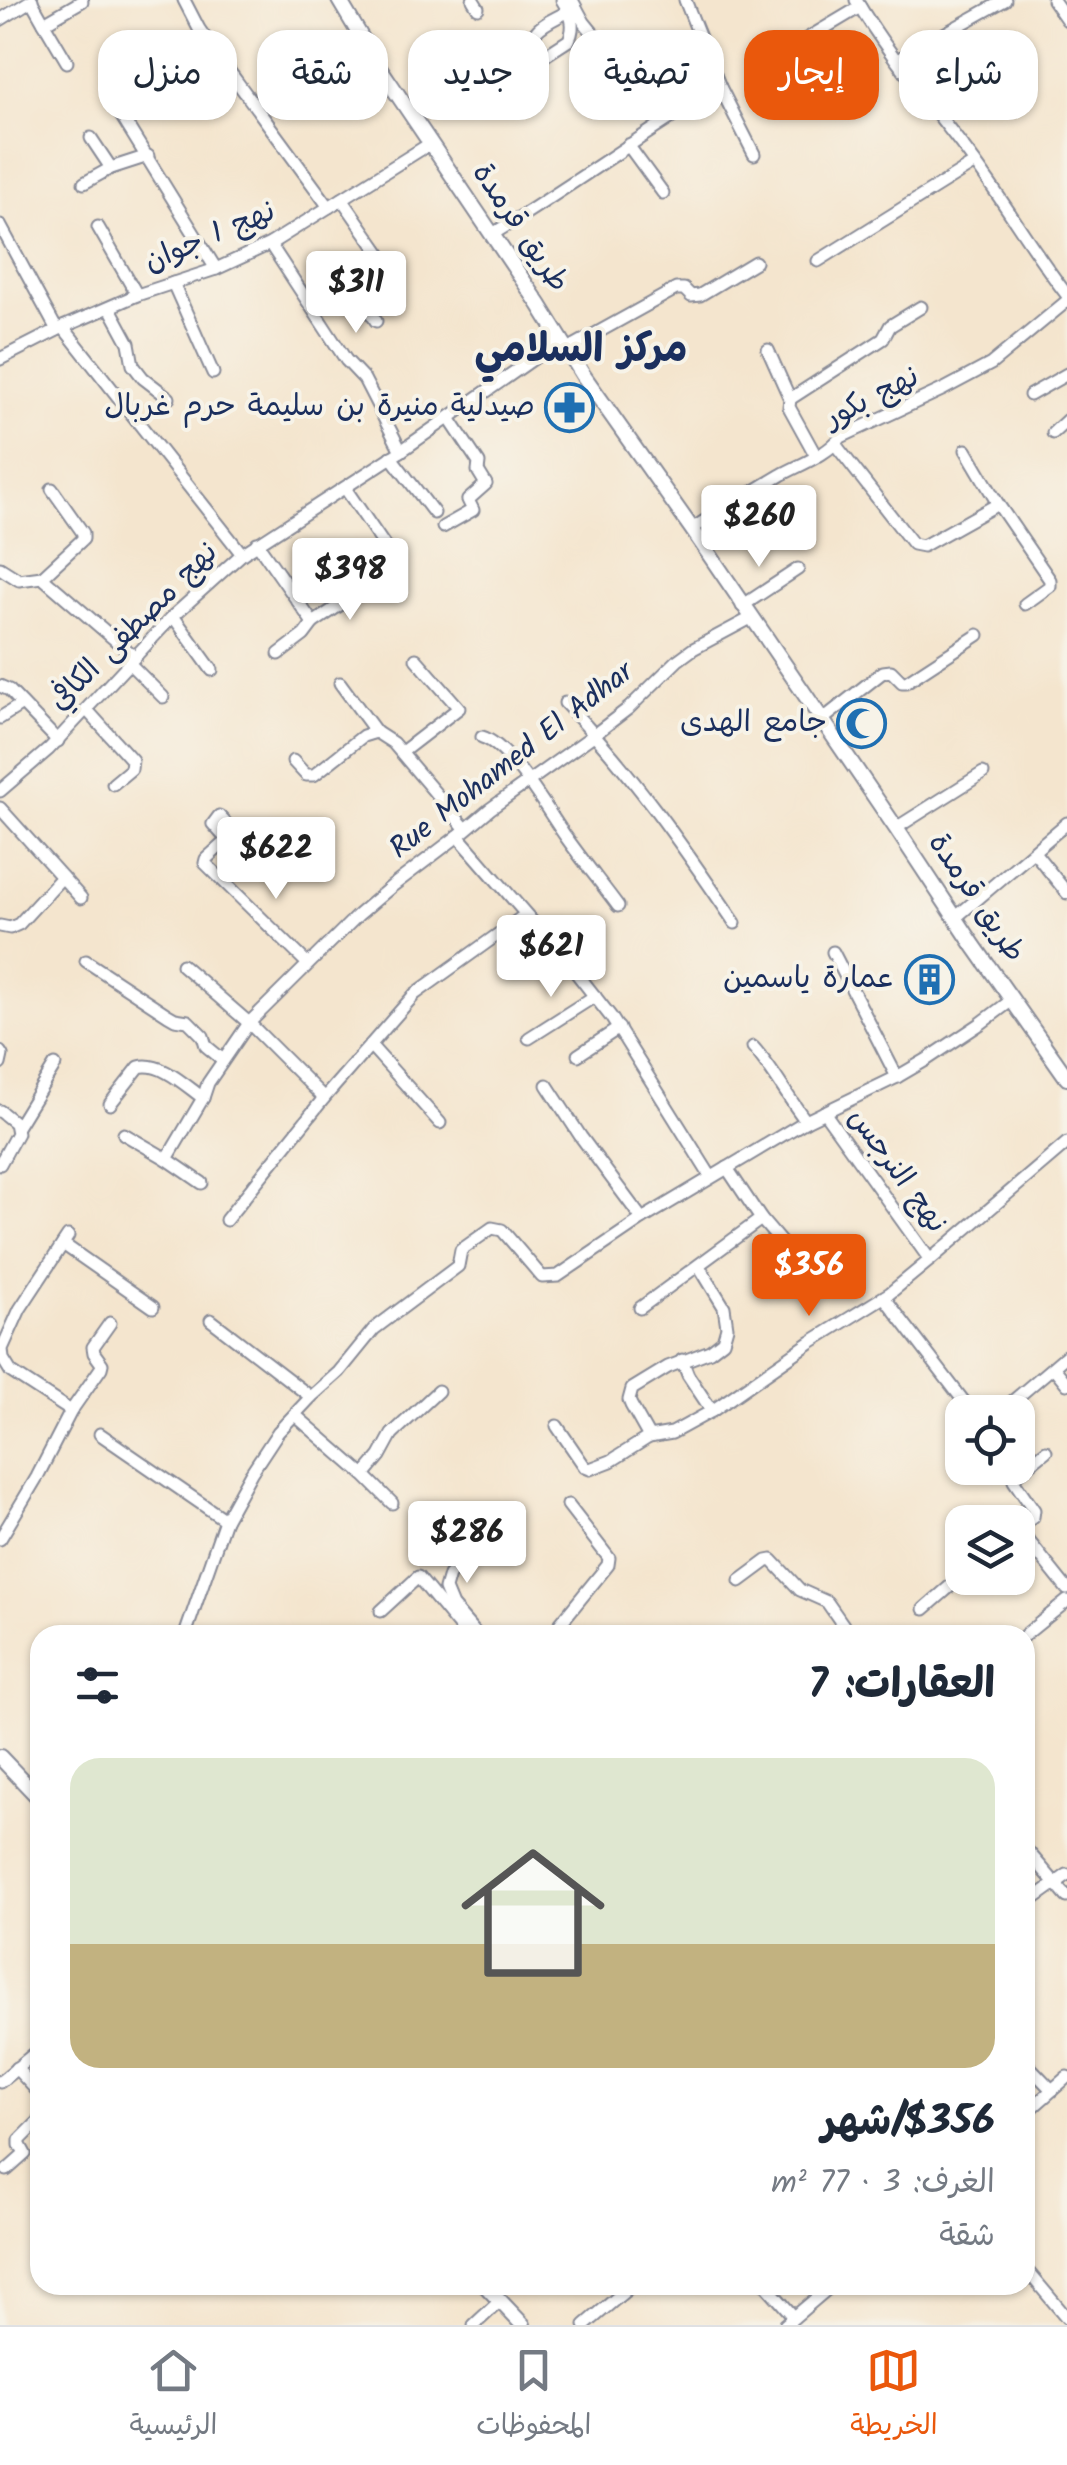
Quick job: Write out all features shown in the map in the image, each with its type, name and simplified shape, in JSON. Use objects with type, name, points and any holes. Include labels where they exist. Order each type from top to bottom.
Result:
[{"type":"main road","name":"طريق قرمدة","points":[[339,0],[378,67],[563,345],[1067,1078]]},
{"type":"main road","points":[[0,1757],[30,1788]]},
{"type":"main road","points":[[494,2295],[523,2325]]},
{"type":"street","points":[[0,20],[32,0],[67,62]]},
{"type":"street","points":[[184,0],[208,42],[329,207]]},
{"type":"street","points":[[684,0],[696,30]]},
{"type":"street","points":[[898,60],[1005,0]]},
{"type":"street","points":[[1053,0],[1067,20]]},
{"type":"street","points":[[44,22],[82,2]]},
{"type":"street","points":[[568,4],[590,30]]},
{"type":"street","points":[[818,30],[858,4],[975,162],[1067,298]]},
{"type":"street","points":[[724,95],[754,154]]},
{"type":"street","points":[[125,120],[216,268]]},
{"type":"street","points":[[491,235],[668,120]]},
{"type":"street","points":[[92,138],[111,168]]},
{"type":"street","name":"نهج 1 جوان","points":[[0,359],[138,295],[270,244],[431,144]]},
{"type":"street","points":[[628,145],[663,194]]},
{"type":"street","points":[[84,183],[111,168],[148,156]]},
{"type":"street","points":[[818,261],[975,162]]},
{"type":"street","points":[[342,199],[397,278],[370,300],[369,310],[376,321]]},
{"type":"street","points":[[0,225],[60,329],[242,554]]},
{"type":"street","points":[[98,227],[138,295]]},
{"type":"street","points":[[270,244],[346,360],[364,379],[396,454],[434,513]]},
{"type":"street","name":"نهج مصطفى الكافي","points":[[0,790],[58,740],[173,616],[242,554],[563,345],[676,290],[700,295],[756,262]]},
{"type":"street","points":[[173,283],[214,373]]},
{"type":"street","name":"نهج بكور","points":[[692,530],[836,444],[841,437],[991,364],[1067,298]]},
{"type":"street","points":[[790,399],[883,340],[890,326],[921,307]]},
{"type":"street","points":[[110,308],[129,342],[133,365],[169,398]]},
{"type":"street","points":[[768,350],[790,399],[789,408],[816,456]]},
{"type":"street","points":[[1030,395],[1065,379]]},
{"type":"street","points":[[443,527],[474,510],[468,500],[486,484],[478,471],[479,463],[448,418]]},
{"type":"street","points":[[1053,433],[1067,420]]},
{"type":"street","points":[[836,444],[913,544],[923,546],[998,504]]},
{"type":"street","points":[[966,450],[1050,583],[1025,604]]},
{"type":"street","points":[[344,488],[396,561]]},
{"type":"street","points":[[0,568],[20,580],[42,577],[83,539],[83,532],[52,489]]},
{"type":"street","points":[[257,544],[313,623]]},
{"type":"street","name":"Rue Mohamed El Adhar","points":[[167,1159],[204,1098],[208,1083],[249,1023],[372,903],[528,780],[596,734],[678,660],[798,570]]},
{"type":"street","points":[[42,577],[132,660],[162,697]]},
{"type":"street","points":[[279,654],[340,605],[338,594],[347,584]]},
{"type":"street","points":[[173,616],[212,670]]},
{"type":"street","points":[[822,720],[882,672],[891,671],[906,682],[978,635]]},
{"type":"street","points":[[402,752],[459,708],[416,659]]},
{"type":"street","points":[[340,683],[376,732],[402,752],[524,915],[572,966],[619,1028],[711,1178]]},
{"type":"street","points":[[0,686],[9,690],[58,740]]},
{"type":"street","points":[[565,703],[596,734],[670,828],[735,924]]},
{"type":"street","points":[[0,718],[22,704]]},
{"type":"street","points":[[87,710],[132,760],[131,769],[114,784]]},
{"type":"street","points":[[293,762],[306,775],[314,776],[363,736],[376,732]]},
{"type":"street","points":[[482,737],[492,740],[528,780],[618,906]]},
{"type":"street","points":[[896,828],[982,773]]},
{"type":"street","points":[[0,808],[81,898]]},
{"type":"street","points":[[955,918],[1067,823]]},
{"type":"street","points":[[227,840],[206,863],[308,964]]},
{"type":"street","points":[[1034,852],[1067,894]]},
{"type":"street","points":[[0,926],[10,928],[19,924],[62,877]]},
{"type":"street","points":[[226,1220],[324,1098],[415,994],[524,915]]},
{"type":"street","points":[[833,952],[897,1077]]},
{"type":"street","points":[[86,961],[168,1015],[188,1021],[222,1060]]},
{"type":"street","points":[[182,964],[249,1023],[324,1098]]},
{"type":"street","points":[[529,1038],[594,996]]},
{"type":"street","points":[[188,1625],[225,1520],[278,1432],[339,1372],[378,1325],[458,1266],[461,1250],[492,1228],[502,1230],[538,1274],[546,1278],[565,1272],[642,1219],[806,1120],[897,1077],[1012,1000]]},
{"type":"street","points":[[578,1055],[619,1028]]},
{"type":"street","points":[[371,1046],[440,1123]]},
{"type":"street","points":[[753,1046],[806,1120]]},
{"type":"street","points":[[0,1052],[0,1064]]},
{"type":"street","points":[[110,1104],[139,1067],[146,1064],[204,1098]]},
{"type":"street","points":[[0,1164],[17,1126],[55,1065]]},
{"type":"street","points":[[547,1085],[642,1219]]},
{"type":"street","points":[[0,1112],[17,1126]]},
{"type":"street","name":"نهج النرجس","points":[[824,1112],[930,1260],[1067,1143]]},
{"type":"street","points":[[124,1134],[202,1182]]},
{"type":"street","points":[[727,1168],[761,1219],[796,1260]]},
{"type":"street","points":[[640,1308],[761,1219]]},
{"type":"street","points":[[71,1411],[11,1372],[2,1349],[20,1310],[66,1240],[154,1306]]},
{"type":"street","points":[[557,1426],[585,1467],[590,1469],[611,1461],[649,1437],[666,1435],[712,1411],[884,1297],[930,1260]]},
{"type":"street","points":[[649,1437],[631,1406],[631,1392],[638,1384],[682,1360],[710,1351],[726,1336],[724,1308],[700,1266]]},
{"type":"street","points":[[884,1297],[959,1395]]},
{"type":"street","points":[[211,1320],[311,1397]]},
{"type":"street","points":[[2,1531],[37,1477],[71,1411],[101,1368],[93,1347],[110,1323]]},
{"type":"street","points":[[1021,1395],[1067,1356]]},
{"type":"street","points":[[682,1360],[712,1411]]},
{"type":"street","points":[[1054,1368],[1067,1384]]},
{"type":"street","points":[[364,1475],[392,1434],[438,1390]]},
{"type":"street","points":[[295,1415],[392,1503]]},
{"type":"street","points":[[100,1434],[225,1520]]},
{"type":"street","points":[[1030,1505],[1014,1477],[1046,1450]]},
{"type":"street","points":[[558,1625],[608,1565],[609,1558],[568,1505]]},
{"type":"street","points":[[469,1625],[446,1596],[445,1582],[484,1538]]},
{"type":"street","points":[[1035,1550],[1067,1589]]},
{"type":"street","points":[[740,1582],[767,1561],[775,1561],[800,1590],[827,1602],[843,1625]]},
{"type":"street","points":[[382,1612],[418,1577],[458,1625]]},
{"type":"street","points":[[924,1609],[945,1591]]},
{"type":"street","points":[[1035,1628],[1067,1601]]},
{"type":"street","points":[[1035,1857],[1061,1879],[1067,1897]]},
{"type":"street","points":[[1035,1898],[1061,1879]]},
{"type":"street","points":[[0,2082],[30,2056]]},
{"type":"street","points":[[16,2068],[30,2083]]},
{"type":"street","points":[[1035,2072],[1052,2090]]},
{"type":"street","points":[[1035,2105],[1067,2076]]},
{"type":"street","points":[[8,2170],[25,2154],[20,2140],[30,2130]]},
{"type":"street","points":[[1035,2280],[1067,2318]]},
{"type":"street","points":[[585,2325],[620,2295]]},
{"type":"street","points":[[773,2295],[790,2321],[820,2295]]},
{"type":"street","points":[[474,2325],[500,2301]]},
{"type":"place","name":"صيدلية منيرة بن سليمة حرم غربال","points":[[570,407]]},
{"type":"place","name":"جامع الهدى","points":[[862,723]]},
{"type":"place","name":"عمارة ياسمين","points":[[930,979]]},
{"type":"district","name":"مركز السلامي","points":[[581,350]]}]
